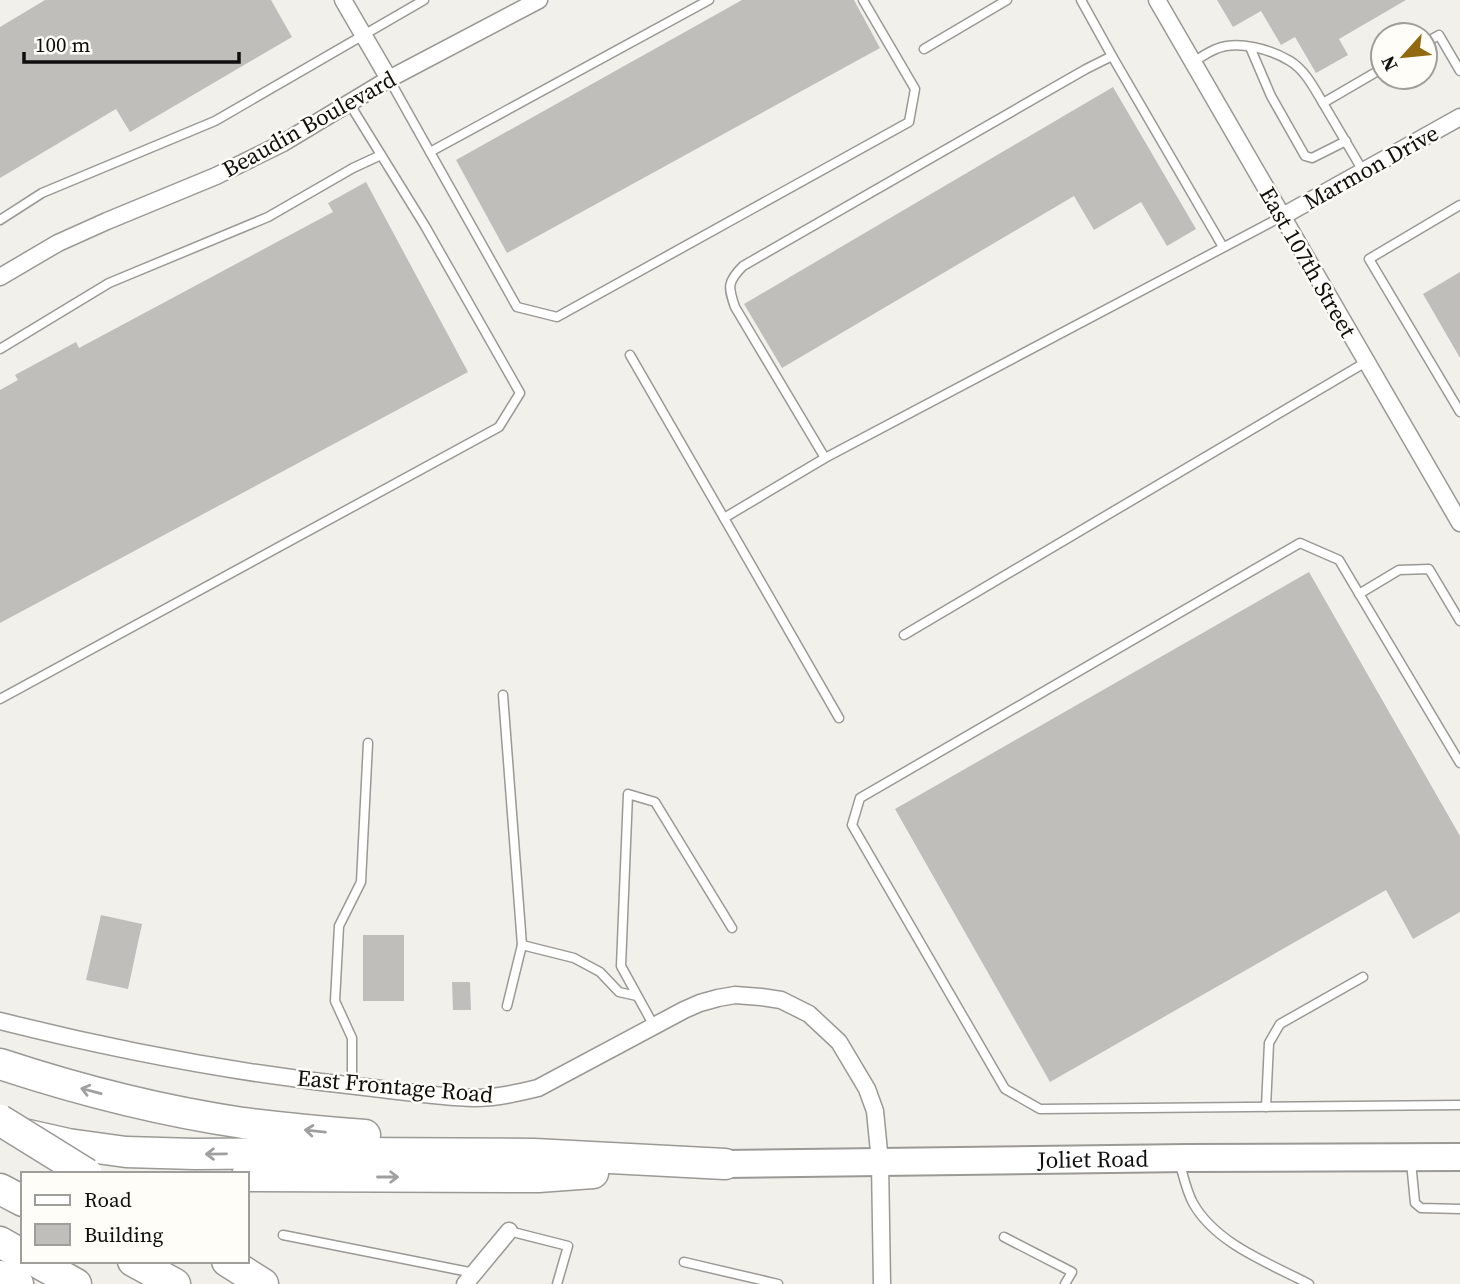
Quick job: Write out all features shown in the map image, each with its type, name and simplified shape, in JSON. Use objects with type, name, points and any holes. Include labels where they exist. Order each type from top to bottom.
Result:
[{"type":"highway","points":[[0,1063],[42,1078],[124,1100],[241,1122],[311,1131],[651,1160]]},
{"type":"highway","points":[[0,1120],[84,1172]]},
{"type":"highway","points":[[0,1129],[68,1144],[126,1152],[534,1154],[725,1164]]},
{"type":"highway","points":[[248,1176],[538,1177],[725,1164]]},
{"type":"highway","points":[[0,1178],[21,1178]]},
{"type":"highway","points":[[0,1189],[21,1200]]},
{"type":"highway","points":[[0,1242],[21,1254]]},
{"type":"highway","points":[[39,1263],[76,1284]]},
{"type":"highway","points":[[137,1263],[174,1284]]},
{"type":"highway","points":[[230,1263],[263,1284]]},
{"type":"highway","points":[[0,1276],[18,1284]]},
{"type":"main road","name":"Joliet Road","points":[[725,1164],[1460,1157]]},
{"type":"street","points":[[343,0],[389,79]]},
{"type":"street","name":"Beaudin Boulevard","points":[[0,277],[58,243],[261,154],[389,79],[539,0]]},
{"type":"street","name":"East 107th Street","points":[[1157,0],[1460,523]]},
{"type":"street","name":"Marmon Drive","points":[[1281,217],[1363,171],[1458,123]]},
{"type":"street","name":"East Frontage Road","points":[[0,1021],[189,1063],[352,1086],[475,1098],[514,1094],[538,1088],[700,1003],[735,995],[781,1000],[809,1014],[839,1042],[867,1089],[875,1111],[880,1162],[882,1284]]},
{"type":"street","points":[[469,1279],[509,1231]]},
{"type":"lane","points":[[0,220],[43,193],[215,121],[424,0]]},
{"type":"lane","points":[[430,152],[709,0]]},
{"type":"lane","points":[[389,79],[517,307],[557,317],[909,122],[915,89],[863,0]]},
{"type":"lane","points":[[924,49],[1007,0]]},
{"type":"lane","points":[[1081,0],[1223,247]]},
{"type":"lane","points":[[1439,35],[1460,71]]},
{"type":"lane","points":[[1193,62],[1216,49],[1229,46],[1271,52],[1291,61],[1306,76],[1363,171]]},
{"type":"lane","points":[[1250,47],[1271,96],[1305,156],[1312,158],[1346,141]]},
{"type":"lane","points":[[825,458],[735,307],[729,289],[733,277],[743,266],[755,259],[1074,75],[1112,56]]},
{"type":"lane","points":[[1323,103],[1369,76]]},
{"type":"lane","points":[[0,699],[499,427],[520,393],[425,226],[349,103]]},
{"type":"lane","points":[[0,349],[109,283],[268,217],[353,167],[381,155]]},
{"type":"lane","points":[[1460,205],[1369,259],[1460,412]]},
{"type":"lane","points":[[724,518],[825,458],[1281,217]]},
{"type":"lane","points":[[630,355],[839,718]]},
{"type":"lane","points":[[904,635],[1366,362]]},
{"type":"lane","points":[[1460,763],[1339,560],[1300,544],[860,798],[852,825],[1005,1089],[1040,1109],[1460,1105]]},
{"type":"lane","points":[[1359,594],[1399,570],[1429,569],[1460,621]]},
{"type":"lane","points":[[503,695],[522,945],[507,1006]]},
{"type":"lane","points":[[352,1086],[352,1038],[335,1001],[339,926],[361,882],[368,743]]},
{"type":"lane","points":[[654,1026],[621,966],[628,794],[655,802],[732,928]]},
{"type":"lane","points":[[522,945],[574,958],[600,972],[619,992],[637,996]]},
{"type":"lane","points":[[1266,1107],[1269,1043],[1280,1024],[1363,977]]},
{"type":"lane","points":[[1411,1157],[1415,1203],[1421,1208],[1460,1209]]},
{"type":"lane","points":[[1178,1158],[1193,1203],[1210,1225],[1234,1245],[1309,1284]]},
{"type":"lane","points":[[509,1231],[568,1246],[557,1284]]},
{"type":"lane","points":[[283,1235],[469,1279]]},
{"type":"lane","points":[[1004,1237],[1072,1272],[1065,1284]]},
{"type":"lane","points":[[684,1262],[778,1284]]},
{"type":"building","points":[[45,0],[271,0],[292,37],[130,132],[116,109],[0,178],[0,27]]},
{"type":"building","points":[[742,0],[854,0],[880,48],[507,253],[456,160]]},
{"type":"building","points":[[1217,0],[1406,0],[1339,39],[1348,55],[1316,73],[1295,37],[1281,45],[1261,11],[1233,27]]},
{"type":"building","points":[[1113,87],[1196,229],[1167,246],[1141,202],[1094,230],[1074,196],[782,368],[744,304]]},
{"type":"building","points":[[366,182],[468,372],[0,623],[0,390],[18,380],[15,375],[76,342],[79,348],[333,212],[328,203]]},
{"type":"building","points":[[1460,272],[1460,358],[1423,294]]},
{"type":"building","points":[[1309,572],[1460,836],[1460,912],[1413,939],[1386,890],[1050,1082],[895,809]]},
{"type":"building","points":[[101,915],[142,924],[128,989],[86,980]]},
{"type":"building","points":[[363,935],[404,935],[404,1001],[363,1001]]},
{"type":"building","points":[[452,982],[470,982],[471,1010],[453,1010]]}]
